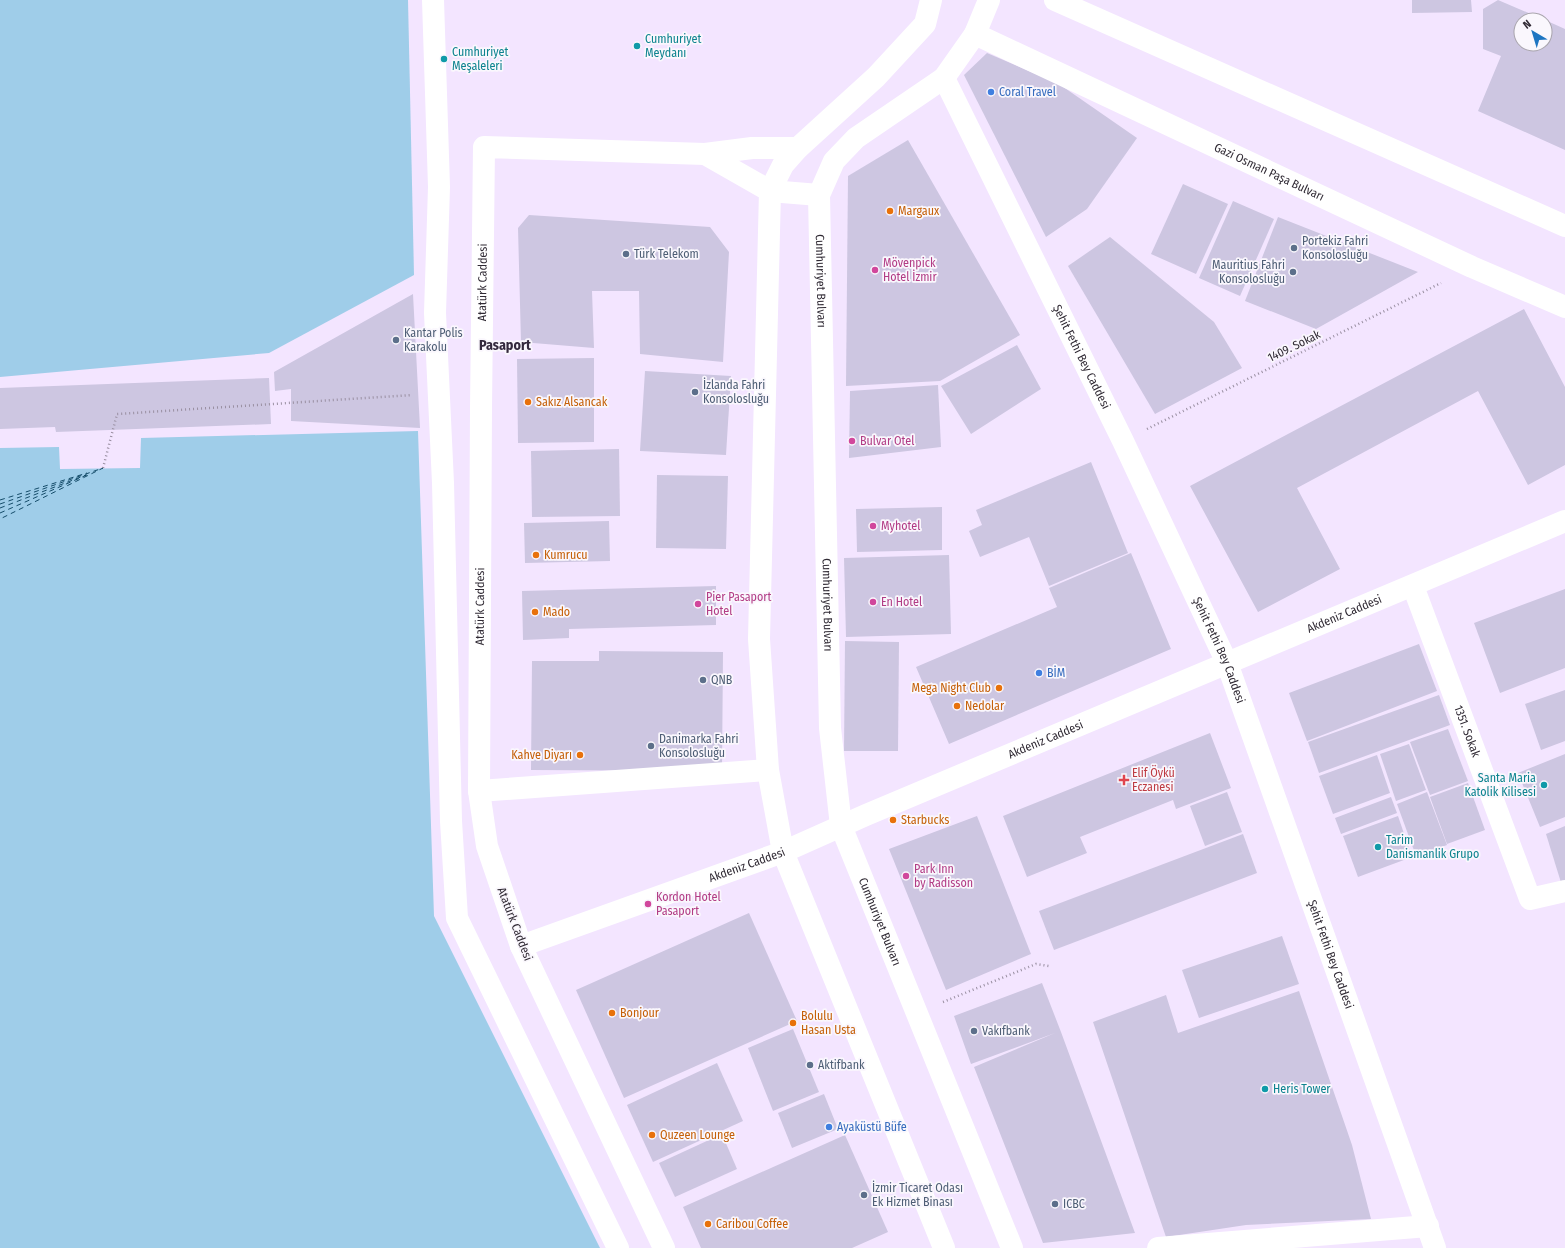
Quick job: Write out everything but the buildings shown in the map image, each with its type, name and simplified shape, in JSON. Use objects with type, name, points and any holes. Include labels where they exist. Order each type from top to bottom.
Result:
[{"type":"street","points":[[433,0],[439,187],[435,313],[443,483],[451,821],[457,918],[618,1248]]},
{"type":"street","points":[[931,0],[925,24],[876,77],[798,148],[783,165],[770,191],[759,639],[768,770],[783,852],[944,1248]]},
{"type":"street","name":"Cumhuriyet Bulvarı","points":[[989,0],[975,34],[944,78],[856,138],[834,161],[819,195],[830,728],[841,826],[1012,1248]]},
{"type":"street","points":[[1055,0],[1565,226]]},
{"type":"street","name":"Gazi Osman Paşa Bulvarı","points":[[975,34],[1472,268],[1565,307]]},
{"type":"street","name":"Şehit Fethi Bey Caddesi","points":[[944,78],[1123,441],[1227,663],[1435,1248]]},
{"type":"street","name":"Atatürk Caddesi","points":[[664,1248],[521,946],[487,846],[479,791],[484,147],[705,154],[752,148],[798,148]]},
{"type":"street","name":"Atatürk Caddesi","points":[[705,154],[770,191]]},
{"type":"street","points":[[770,191],[819,195]]},
{"type":"street","name":"Akdeniz Caddesi","points":[[521,946],[783,852],[841,826],[1565,521]]},
{"type":"street","name":"1351. Sokak","points":[[1413,586],[1530,898],[1565,891]]},
{"type":"street","points":[[479,791],[768,770]]},
{"type":"street","points":[[1158,1248],[1428,1226]]},
{"type":"path","name":"1409. Sokak","points":[[1123,441],[1472,268]]},
{"type":"path","points":[[103,468],[117,414],[439,394]]},
{"type":"path","points":[[937,1004],[1036,964],[1048,966]]},
{"type":"water","points":[[0,0],[408,0],[414,275],[269,353],[0,377]]},
{"type":"water","points":[[418,431],[434,916],[600,1248],[0,1248],[0,448],[59,447],[60,469],[140,468],[141,438]]},
{"type":"ferry route","points":[[0,504],[103,468],[0,519]]},
{"type":"ferry route","points":[[0,500],[87,473]]},
{"type":"ferry route","points":[[0,513],[89,474]]},
{"type":"ferry route","points":[[0,508],[86,475]]},
{"type":"place","name":"Cumhuriyet Meydanı","points":[[637,46]]},
{"type":"place","name":"Cumhuriyet Meşaleleri","points":[[444,59]]},
{"type":"place","name":"Coral Travel","points":[[991,92]]},
{"type":"place","name":"Margaux","points":[[890,211]]},
{"type":"place","name":"Portekiz Fahri Konsolosluğu","points":[[1294,248]]},
{"type":"place","name":"Türk Telekom","points":[[626,254]]},
{"type":"place","name":"Mövenpick Hotel İzmir","points":[[875,270]]},
{"type":"place","name":"Mauritius Fahri Konsolosluğu","points":[[1293,272]]},
{"type":"place","name":"Kantar Polis Karakolu","points":[[396,340]]},
{"type":"place","name":"İzlanda Fahri Konsolosluğu","points":[[695,392]]},
{"type":"place","name":"Sakız Alsancak","points":[[528,402]]},
{"type":"place","name":"Bulvar Otel","points":[[852,441]]},
{"type":"place","name":"Myhotel","points":[[873,526]]},
{"type":"place","name":"Kumrucu","points":[[536,555]]},
{"type":"place","name":"En Hotel","points":[[873,602]]},
{"type":"place","name":"Pier Pasaport Hotel","points":[[698,604]]},
{"type":"place","name":"Mado","points":[[535,612]]},
{"type":"place","name":"BİM","points":[[1039,673]]},
{"type":"place","name":"QNB","points":[[703,680]]},
{"type":"place","name":"Mega Night Club","points":[[999,688]]},
{"type":"place","name":"Nedolar","points":[[957,706]]},
{"type":"place","name":"Danimarka Fahri Konsolosluğu","points":[[651,746]]},
{"type":"place","name":"Kahve Diyarı","points":[[580,755]]},
{"type":"place","name":"Elif Öykü Eczanesi","points":[[1124,780]]},
{"type":"place","name":"Santa Maria Katolik Kilisesi","points":[[1544,785]]},
{"type":"place","name":"Starbucks","points":[[893,820]]},
{"type":"place","name":"Tarim Danismanlik Grupo","points":[[1378,847]]},
{"type":"place","name":"Park Inn by Radisson","points":[[906,876]]},
{"type":"place","name":"Kordon Hotel Pasaport","points":[[648,904]]},
{"type":"place","name":"Bonjour","points":[[612,1013]]},
{"type":"place","name":"Bolulu Hasan Usta","points":[[793,1023]]},
{"type":"place","name":"Vakıfbank","points":[[974,1031]]},
{"type":"place","name":"Aktifbank","points":[[810,1065]]},
{"type":"place","name":"Heris Tower","points":[[1265,1089]]},
{"type":"place","name":"Ayaküstü Büfe","points":[[829,1127]]},
{"type":"place","name":"Quzeen Lounge","points":[[652,1135]]},
{"type":"place","name":"İzmir Ticaret Odası Ek Hizmet Binası","points":[[864,1195]]},
{"type":"place","name":"ICBC","points":[[1055,1204]]},
{"type":"place","name":"Caribou Coffee","points":[[708,1224]]},
{"type":"district","name":"Pasaport","points":[[505,345]]}]
